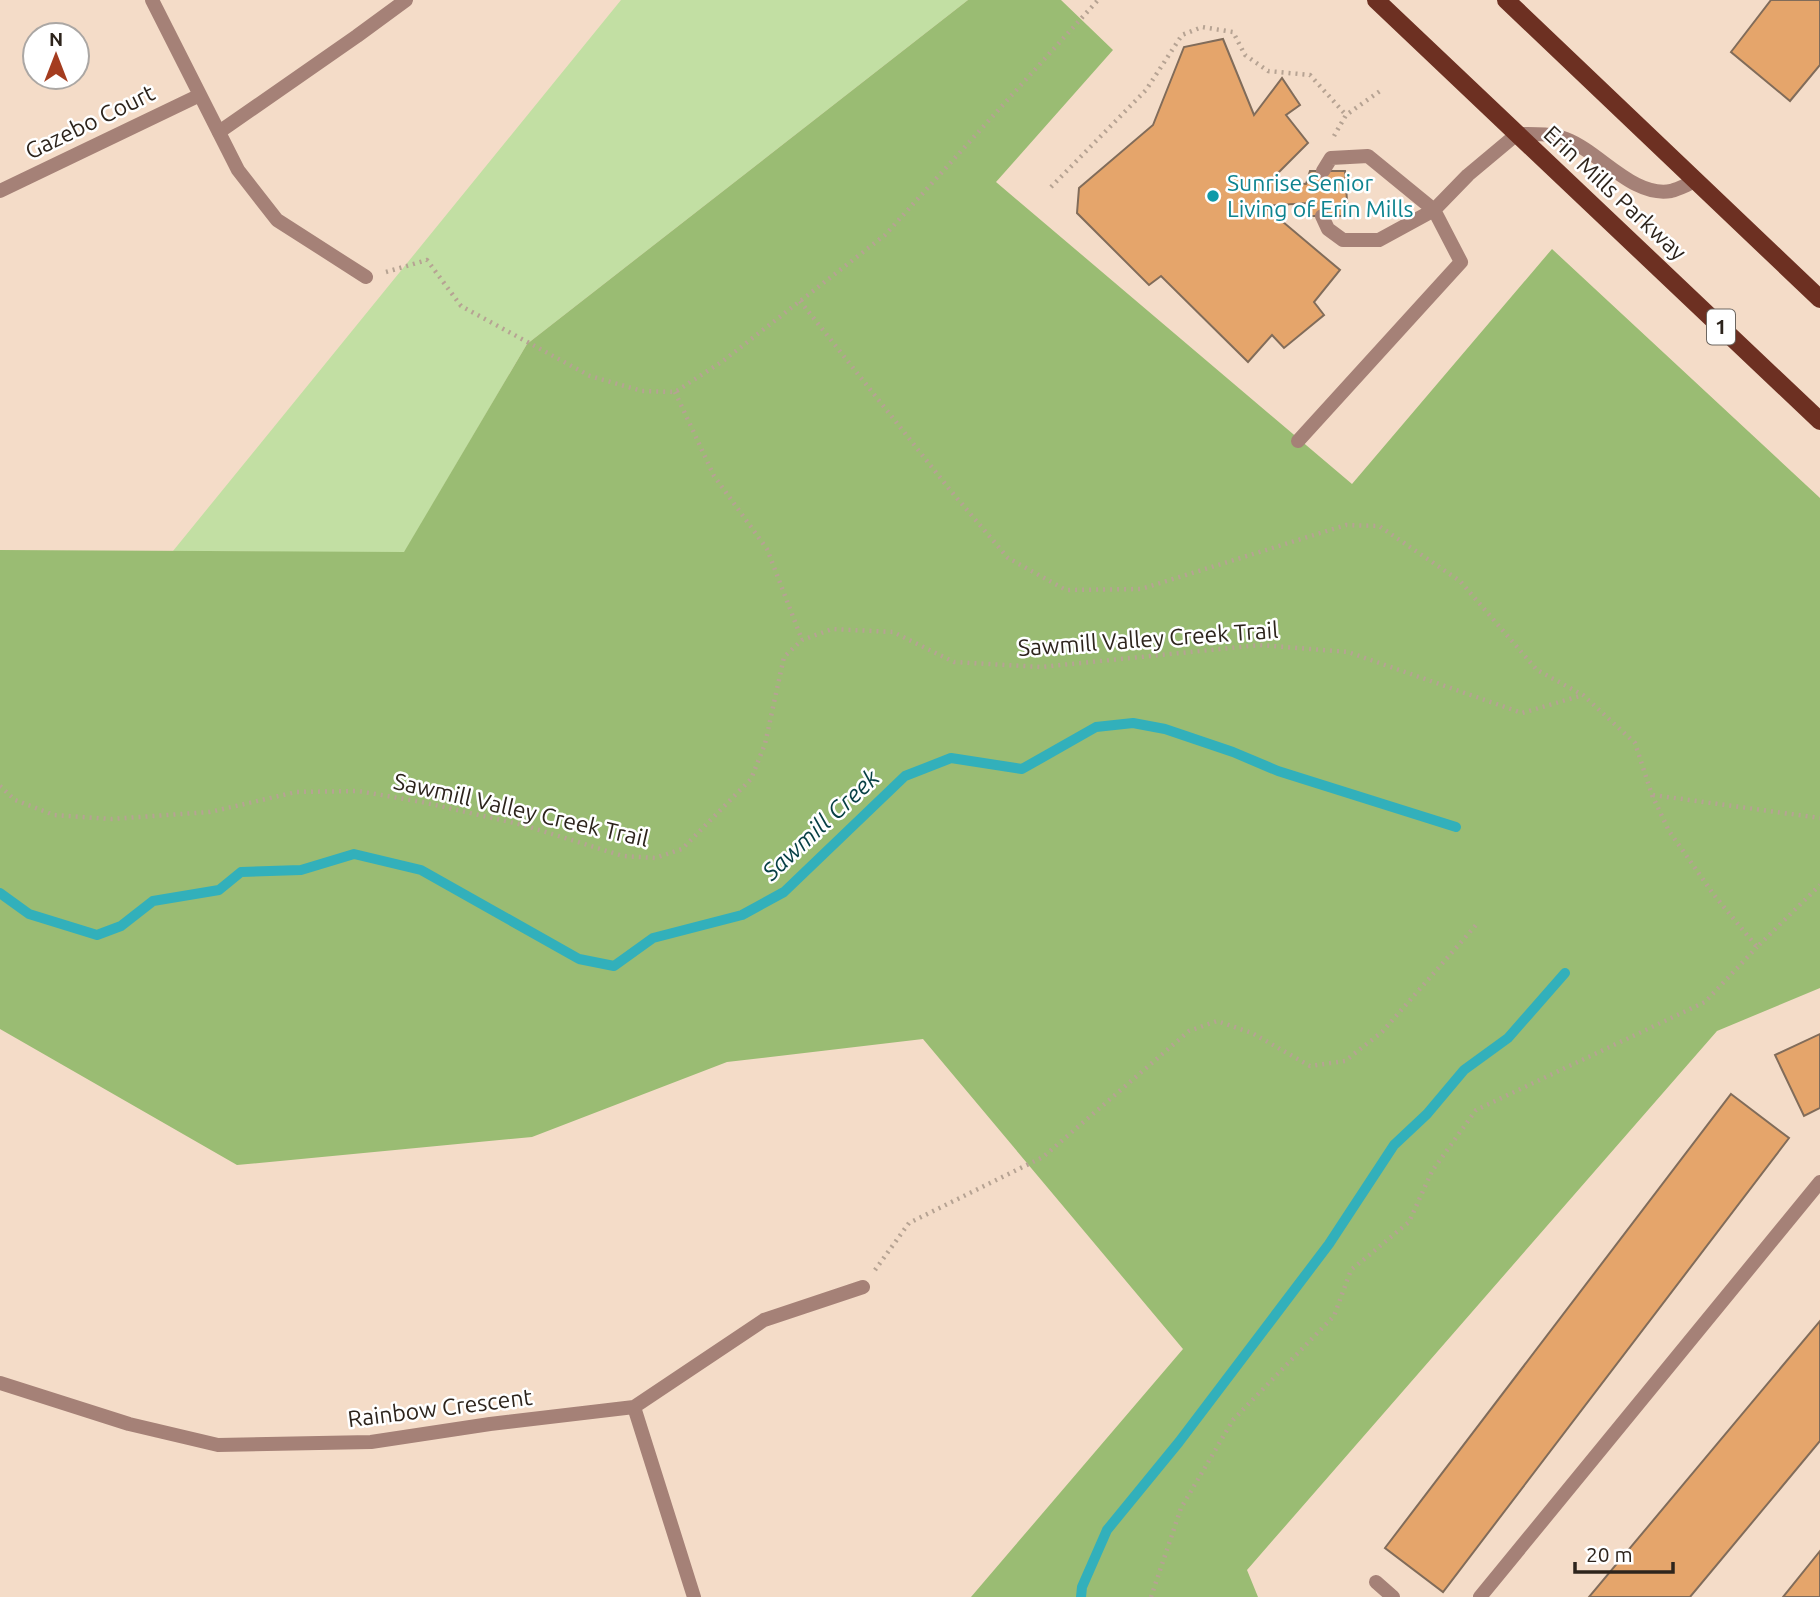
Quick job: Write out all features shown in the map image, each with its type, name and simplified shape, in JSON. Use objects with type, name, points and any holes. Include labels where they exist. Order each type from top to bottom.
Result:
[{"type":"main road","name":"Erin Mills Parkway","points":[[1376,0],[1820,421]]},
{"type":"main road","points":[[1506,0],[1820,299]]},
{"type":"street","points":[[152,0],[238,170],[277,220],[366,278]]},
{"type":"street","points":[[219,132],[406,0]]},
{"type":"street","name":"Gazebo Court","points":[[0,191],[200,95]]},
{"type":"street","points":[[1322,216],[1328,229],[1343,240],[1379,240],[1434,211],[1468,175],[1517,134],[1565,138],[1594,155],[1632,184],[1648,190],[1670,191],[1696,181]]},
{"type":"street","points":[[1297,440],[1461,262],[1434,211],[1368,156],[1327,165]]},
{"type":"street","points":[[1480,1597],[1820,1182]]},
{"type":"street","name":"Rainbow Crescent","points":[[0,1383],[130,1424],[218,1445],[372,1443],[490,1424],[634,1407],[764,1320],[863,1287]]},
{"type":"street","points":[[634,1407],[694,1597]]},
{"type":"street","points":[[1376,1582],[1394,1597]]},
{"type":"path","points":[[366,278],[427,260],[461,306],[590,376],[642,391],[675,392],[723,361],[885,235],[1098,0]]},
{"type":"path","points":[[1051,187],[1146,90],[1182,35],[1202,27],[1233,32],[1245,55],[1268,71],[1310,75],[1346,115]]},
{"type":"path","points":[[1327,165],[1333,137],[1346,115],[1380,91]]},
{"type":"path","points":[[800,301],[950,490],[1008,558],[1066,590],[1141,589],[1346,524],[1379,526],[1460,580],[1537,670],[1583,695],[1635,743],[1652,795],[1669,831],[1714,895],[1757,947]]},
{"type":"path","points":[[675,392],[714,476],[767,549],[802,640]]},
{"type":"path","name":"Sawmill Valley Creek Trail","points":[[0,786],[15,800],[54,815],[111,819],[210,812],[296,792],[358,791],[422,802],[523,825],[623,856],[655,858],[682,849],[751,779],[765,744],[784,657],[802,640],[832,629],[893,632],[954,662],[1041,667],[1260,645],[1348,652],[1522,713],[1583,695]]},
{"type":"path","points":[[1652,795],[1820,818]]},
{"type":"path","points":[[1151,1597],[1181,1508],[1233,1420],[1334,1316],[1351,1270],[1409,1222],[1432,1171],[1476,1110],[1705,1002],[1820,885]]},
{"type":"path","points":[[863,1287],[909,1223],[1043,1157],[1189,1031],[1217,1021],[1252,1034],[1310,1066],[1345,1061],[1382,1032],[1476,925]]},
{"type":"green space","points":[[621,0],[968,0],[527,344],[404,553],[173,551]]},
{"type":"green space","points":[[968,0],[1061,0],[1113,50],[996,182],[1352,484],[1552,249],[1820,498],[1820,988],[1717,1031],[1247,1570],[1258,1597],[971,1597],[1183,1349],[923,1039],[727,1062],[532,1137],[237,1165],[0,1029],[0,550],[404,552],[527,344]]},
{"type":"building","points":[[1771,0],[1820,0],[1820,65],[1790,101],[1731,52]]},
{"type":"building","name":"Sunrise Senior Living of Erin Mills","points":[[1223,39],[1254,115],[1282,78],[1300,105],[1286,115],[1308,143],[1270,181],[1306,184],[1310,171],[1345,171],[1348,216],[1309,216],[1309,203],[1264,206],[1340,270],[1314,302],[1324,315],[1284,348],[1272,335],[1248,362],[1161,276],[1149,285],[1077,213],[1079,188],[1153,125],[1184,47]]},
{"type":"building","points":[[1820,1034],[1820,1108],[1804,1116],[1775,1055]]},
{"type":"building","points":[[1731,1094],[1789,1138],[1443,1592],[1385,1548]]},
{"type":"building","points":[[1820,1321],[1820,1441],[1690,1597],[1589,1597]]},
{"type":"building","points":[[1820,1551],[1820,1597],[1783,1597]]},
{"type":"waterway","name":"Sawmill Creek","points":[[0,893],[29,914],[97,935],[121,926],[153,901],[219,890],[241,872],[301,870],[354,854],[421,870],[579,959],[614,966],[653,938],[742,915],[784,892],[905,776],[951,758],[1022,769],[1096,727],[1133,723],[1165,729],[1233,752],[1278,771],[1456,827]]},
{"type":"waterway","points":[[1081,1597],[1082,1587],[1107,1530],[1179,1442],[1329,1244],[1394,1145],[1427,1114],[1464,1070],[1508,1038],[1565,973]]},
{"type":"place","name":"Sunrise Senior Living of Erin Mills","points":[[1213,196]]}]
